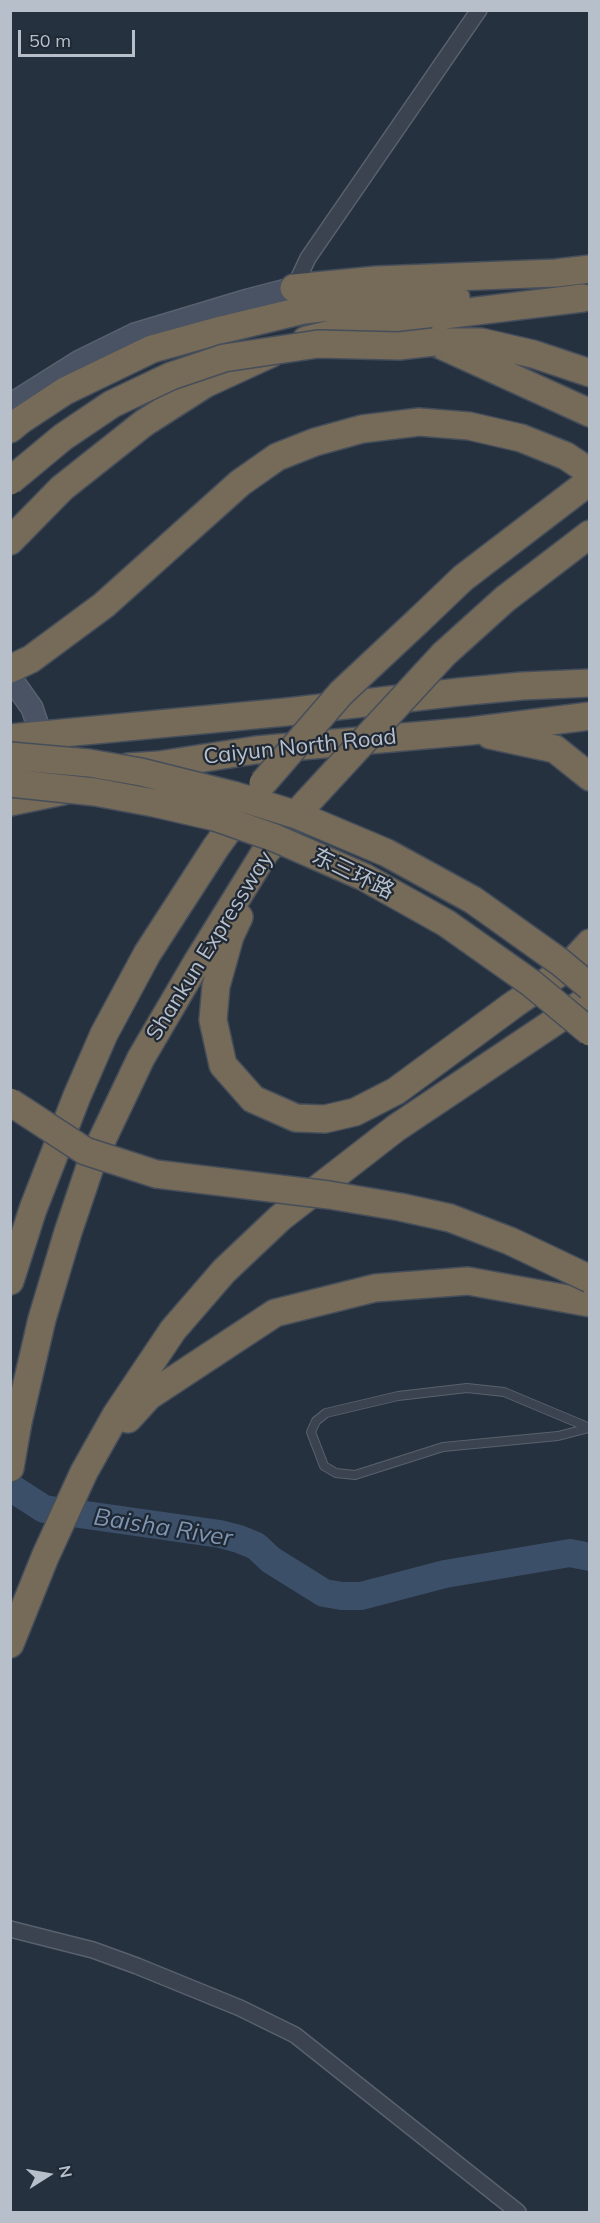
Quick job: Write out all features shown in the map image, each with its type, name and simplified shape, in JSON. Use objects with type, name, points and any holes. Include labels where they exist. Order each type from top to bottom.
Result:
[{"type":"highway","points":[[294,288],[376,280],[556,273],[590,269]]},
{"type":"highway","points":[[10,429],[65,391],[152,349],[304,310],[388,300],[491,297],[586,298]]},
{"type":"highway","points":[[10,541],[62,488],[144,423],[205,384],[267,355],[310,338],[351,329],[586,298]]},
{"type":"highway","points":[[10,482],[63,437],[112,404],[171,375],[224,358],[318,344],[399,346],[434,342],[481,342],[533,354],[590,373]]},
{"type":"highway","points":[[434,342],[590,413]]},
{"type":"highway","points":[[10,669],[31,659],[104,605],[240,483],[277,457],[315,442],[362,429],[419,422],[469,426],[521,438],[566,456],[590,472]]},
{"type":"highway","name":"Shankun Expressway","points":[[10,1281],[33,1209],[104,1034],[147,954],[216,847],[262,783],[341,693],[463,578],[590,481]]},
{"type":"highway","name":"Shankun Expressway","points":[[10,1468],[18,1422],[42,1319],[92,1161],[146,1048],[264,854],[300,810],[444,654],[505,599],[590,534]]},
{"type":"highway","points":[[522,686],[590,673]]},
{"type":"highway","name":"Caiyun North Road","points":[[10,738],[286,712],[522,686],[590,683]]},
{"type":"highway","name":"Caiyun North Road","points":[[10,777],[159,765],[256,750],[471,731],[590,716]]},
{"type":"highway","points":[[549,721],[590,724]]},
{"type":"highway","points":[[471,731],[555,749],[590,777]]},
{"type":"highway","name":"东三环路","points":[[10,756],[89,763],[141,772],[233,795],[297,815],[387,853],[473,900],[590,987]]},
{"type":"highway","points":[[10,802],[85,786],[159,765]]},
{"type":"highway","name":"东三环路","points":[[10,783],[95,792],[154,803],[215,817],[275,838],[363,877],[446,923],[531,983],[590,1032]]},
{"type":"highway","points":[[275,841],[230,936],[216,986],[213,1020],[223,1065],[253,1099],[296,1118],[325,1119],[355,1112],[396,1091],[568,967],[590,943]]},
{"type":"highway","points":[[10,1644],[45,1557],[91,1460],[116,1414],[173,1330],[224,1271],[280,1218],[396,1128],[590,998]]},
{"type":"highway","points":[[10,1102],[85,1151],[156,1174],[329,1195],[450,1218],[510,1241],[590,1279]]},
{"type":"highway","points":[[91,1460],[149,1396],[275,1313],[375,1288],[468,1281],[590,1303]]},
{"type":"street","points":[[10,405],[80,361],[135,334],[294,288],[308,258],[479,10]]},
{"type":"street","points":[[10,677],[32,708],[41,735]]},
{"type":"street","points":[[10,727],[41,735]]},
{"type":"street","points":[[10,1929],[93,1950],[137,1966],[240,2008],[295,2035],[518,2212]]},
{"type":"lane","points":[[467,1388],[504,1392],[589,1428],[558,1436],[443,1447],[355,1475],[336,1473],[324,1466],[311,1432],[316,1421],[326,1413],[398,1396],[467,1388]]},
{"type":"waterway","name":"Baisha River","points":[[10,1487],[44,1509],[220,1534],[239,1539],[256,1546],[271,1560],[324,1593],[342,1596],[361,1596],[445,1574],[570,1553],[590,1557]]}]
